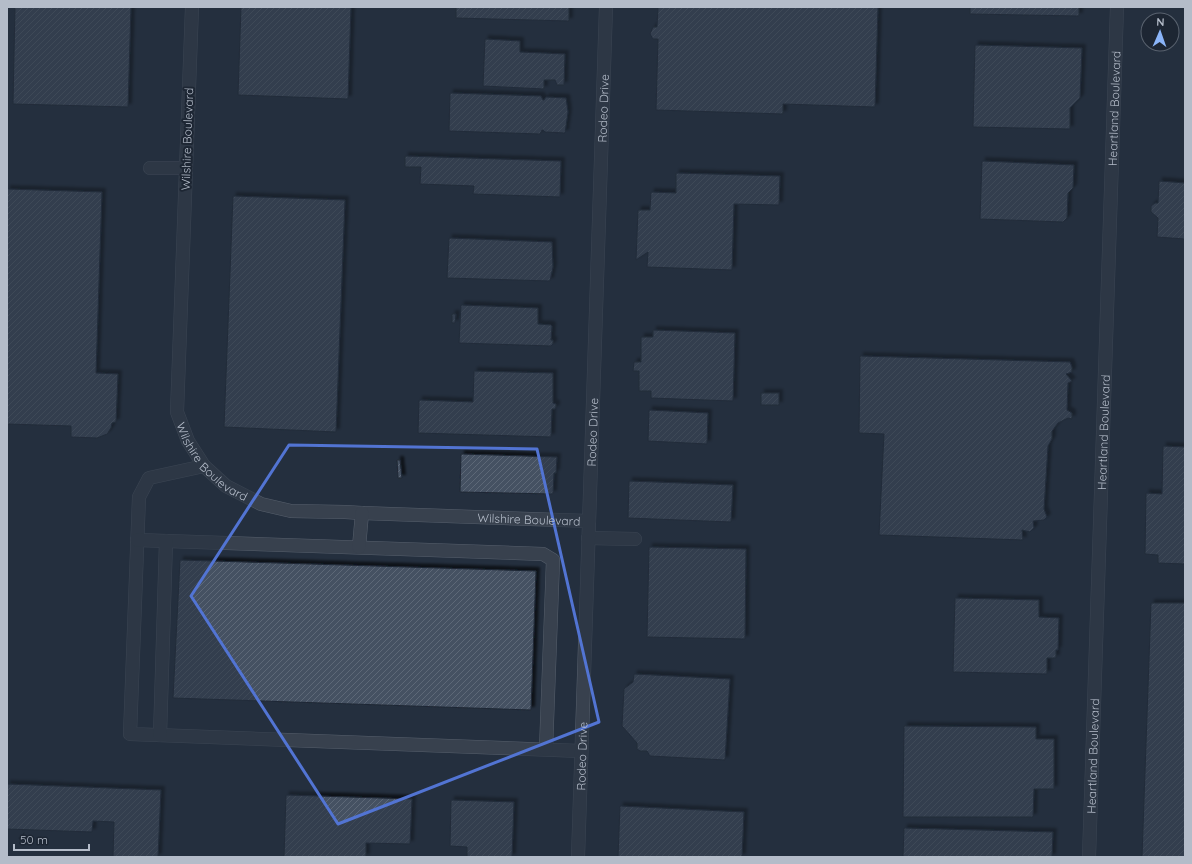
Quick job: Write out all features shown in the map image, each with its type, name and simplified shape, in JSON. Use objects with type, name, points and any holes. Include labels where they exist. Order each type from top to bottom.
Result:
[{"type":"street","name":"Wilshire Boulevard","points":[[192,7],[177,412],[188,441],[204,466],[226,486],[261,504],[291,511],[589,521]]},
{"type":"street","name":"Rodeo Drive","points":[[578,857],[606,7]]},
{"type":"street","name":"Heartland Boulevard","points":[[1089,857],[1117,7]]},
{"type":"street","points":[[150,168],[185,168]]},
{"type":"street","points":[[204,466],[149,478],[139,498],[130,734],[581,751]]},
{"type":"street","points":[[359,547],[362,513]]},
{"type":"street","points":[[588,538],[635,539]]},
{"type":"street","points":[[137,540],[543,554],[553,560],[546,749]]},
{"type":"street","points":[[160,735],[166,541]]},
{"type":"highlighted area","points":[[289,445],[537,449],[599,722],[338,824],[191,596]]},
{"type":"building","points":[[15,7],[131,7],[128,107],[13,104]]},
{"type":"building","points":[[241,7],[351,7],[348,99],[238,95]]},
{"type":"building","points":[[456,7],[569,7],[569,21],[456,18]]},
{"type":"building","points":[[658,7],[878,7],[875,107],[783,104],[783,114],[656,110],[658,39],[653,39],[650,34],[653,27],[657,27]]},
{"type":"building","points":[[970,7],[1079,7],[1079,16],[970,14]]},
{"type":"building","points":[[485,39],[520,41],[520,52],[565,54],[564,85],[557,85],[555,80],[544,80],[544,89],[483,86]]},
{"type":"building","points":[[975,45],[1082,48],[1080,98],[1070,108],[1070,129],[973,127]]},
{"type":"building","points":[[450,93],[541,96],[543,100],[546,97],[566,98],[568,112],[565,133],[545,132],[543,130],[540,134],[449,131]]},
{"type":"building","points":[[405,156],[561,161],[560,197],[473,194],[474,186],[420,184],[421,167],[405,167]]},
{"type":"building","points":[[982,161],[1074,165],[1073,188],[1068,193],[1067,218],[1063,222],[980,219]]},
{"type":"building","points":[[676,173],[780,176],[779,205],[734,204],[732,270],[647,267],[648,252],[636,260],[638,210],[650,210],[651,192],[676,193]]},
{"type":"building","points":[[1159,181],[1185,183],[1185,239],[1157,237],[1158,218],[1151,212],[1151,206],[1158,203]]},
{"type":"building","points":[[7,189],[102,192],[96,373],[118,374],[116,422],[112,423],[107,434],[97,438],[71,437],[71,426],[7,424]]},
{"type":"building","points":[[233,196],[345,200],[336,432],[224,427]]},
{"type":"building","points":[[449,238],[552,242],[553,267],[550,281],[447,278]]},
{"type":"building","points":[[461,305],[538,308],[538,324],[552,326],[551,340],[553,340],[553,344],[551,346],[459,343]]},
{"type":"building","points":[[452,314],[456,314],[455,323],[452,323]]},
{"type":"building","points":[[653,330],[735,333],[733,401],[651,398],[651,391],[639,391],[639,371],[633,371],[634,362],[641,362],[641,337],[653,337]]},
{"type":"building","points":[[860,356],[1070,362],[1072,372],[1066,374],[1072,381],[1068,383],[1067,410],[1072,413],[1072,419],[1068,418],[1058,423],[1052,431],[1052,439],[1048,446],[1044,509],[1047,517],[1044,520],[1033,521],[1034,528],[1030,532],[1022,530],[1023,540],[879,535],[884,434],[859,433]]},
{"type":"building","points":[[474,371],[553,373],[553,403],[556,404],[556,407],[555,409],[552,409],[551,437],[418,433],[419,400],[473,402]]},
{"type":"building","points":[[761,393],[779,393],[779,405],[761,405]]},
{"type":"building","points":[[649,410],[708,413],[707,444],[648,441]]},
{"type":"building","points":[[1163,446],[1185,447],[1185,564],[1158,563],[1158,555],[1145,554],[1146,493],[1162,494]]},
{"type":"building","points":[[461,454],[557,457],[556,473],[554,473],[553,494],[460,492]]},
{"type":"building","points":[[397,460],[400,460],[402,478],[398,478]]},
{"type":"building","points":[[629,481],[733,485],[731,522],[628,518]]},
{"type":"building","points":[[649,547],[746,549],[745,639],[647,637]]},
{"type":"building","points":[[180,560],[536,571],[531,710],[173,698]]},
{"type":"building","points":[[955,598],[1039,600],[1039,617],[1059,618],[1058,650],[1056,650],[1056,658],[1047,658],[1047,674],[953,672]]},
{"type":"building","points":[[1151,603],[1185,603],[1185,857],[1142,857]]},
{"type":"building","points":[[634,674],[730,679],[725,760],[650,756],[647,751],[640,751],[637,749],[637,743],[622,726],[624,689],[633,682]]},
{"type":"building","points":[[904,726],[1036,727],[1036,739],[1054,739],[1054,789],[1034,789],[1033,817],[903,817]]},
{"type":"building","points":[[7,784],[161,790],[158,857],[113,857],[114,822],[93,821],[92,832],[7,829]]},
{"type":"building","points":[[286,795],[412,799],[410,844],[366,843],[366,857],[284,857]]},
{"type":"building","points":[[451,800],[514,802],[512,857],[467,857],[467,847],[450,846]]},
{"type":"building","points":[[620,806],[744,812],[742,857],[618,857]]},
{"type":"building","points":[[904,828],[1053,832],[1052,857],[903,857]]}]
